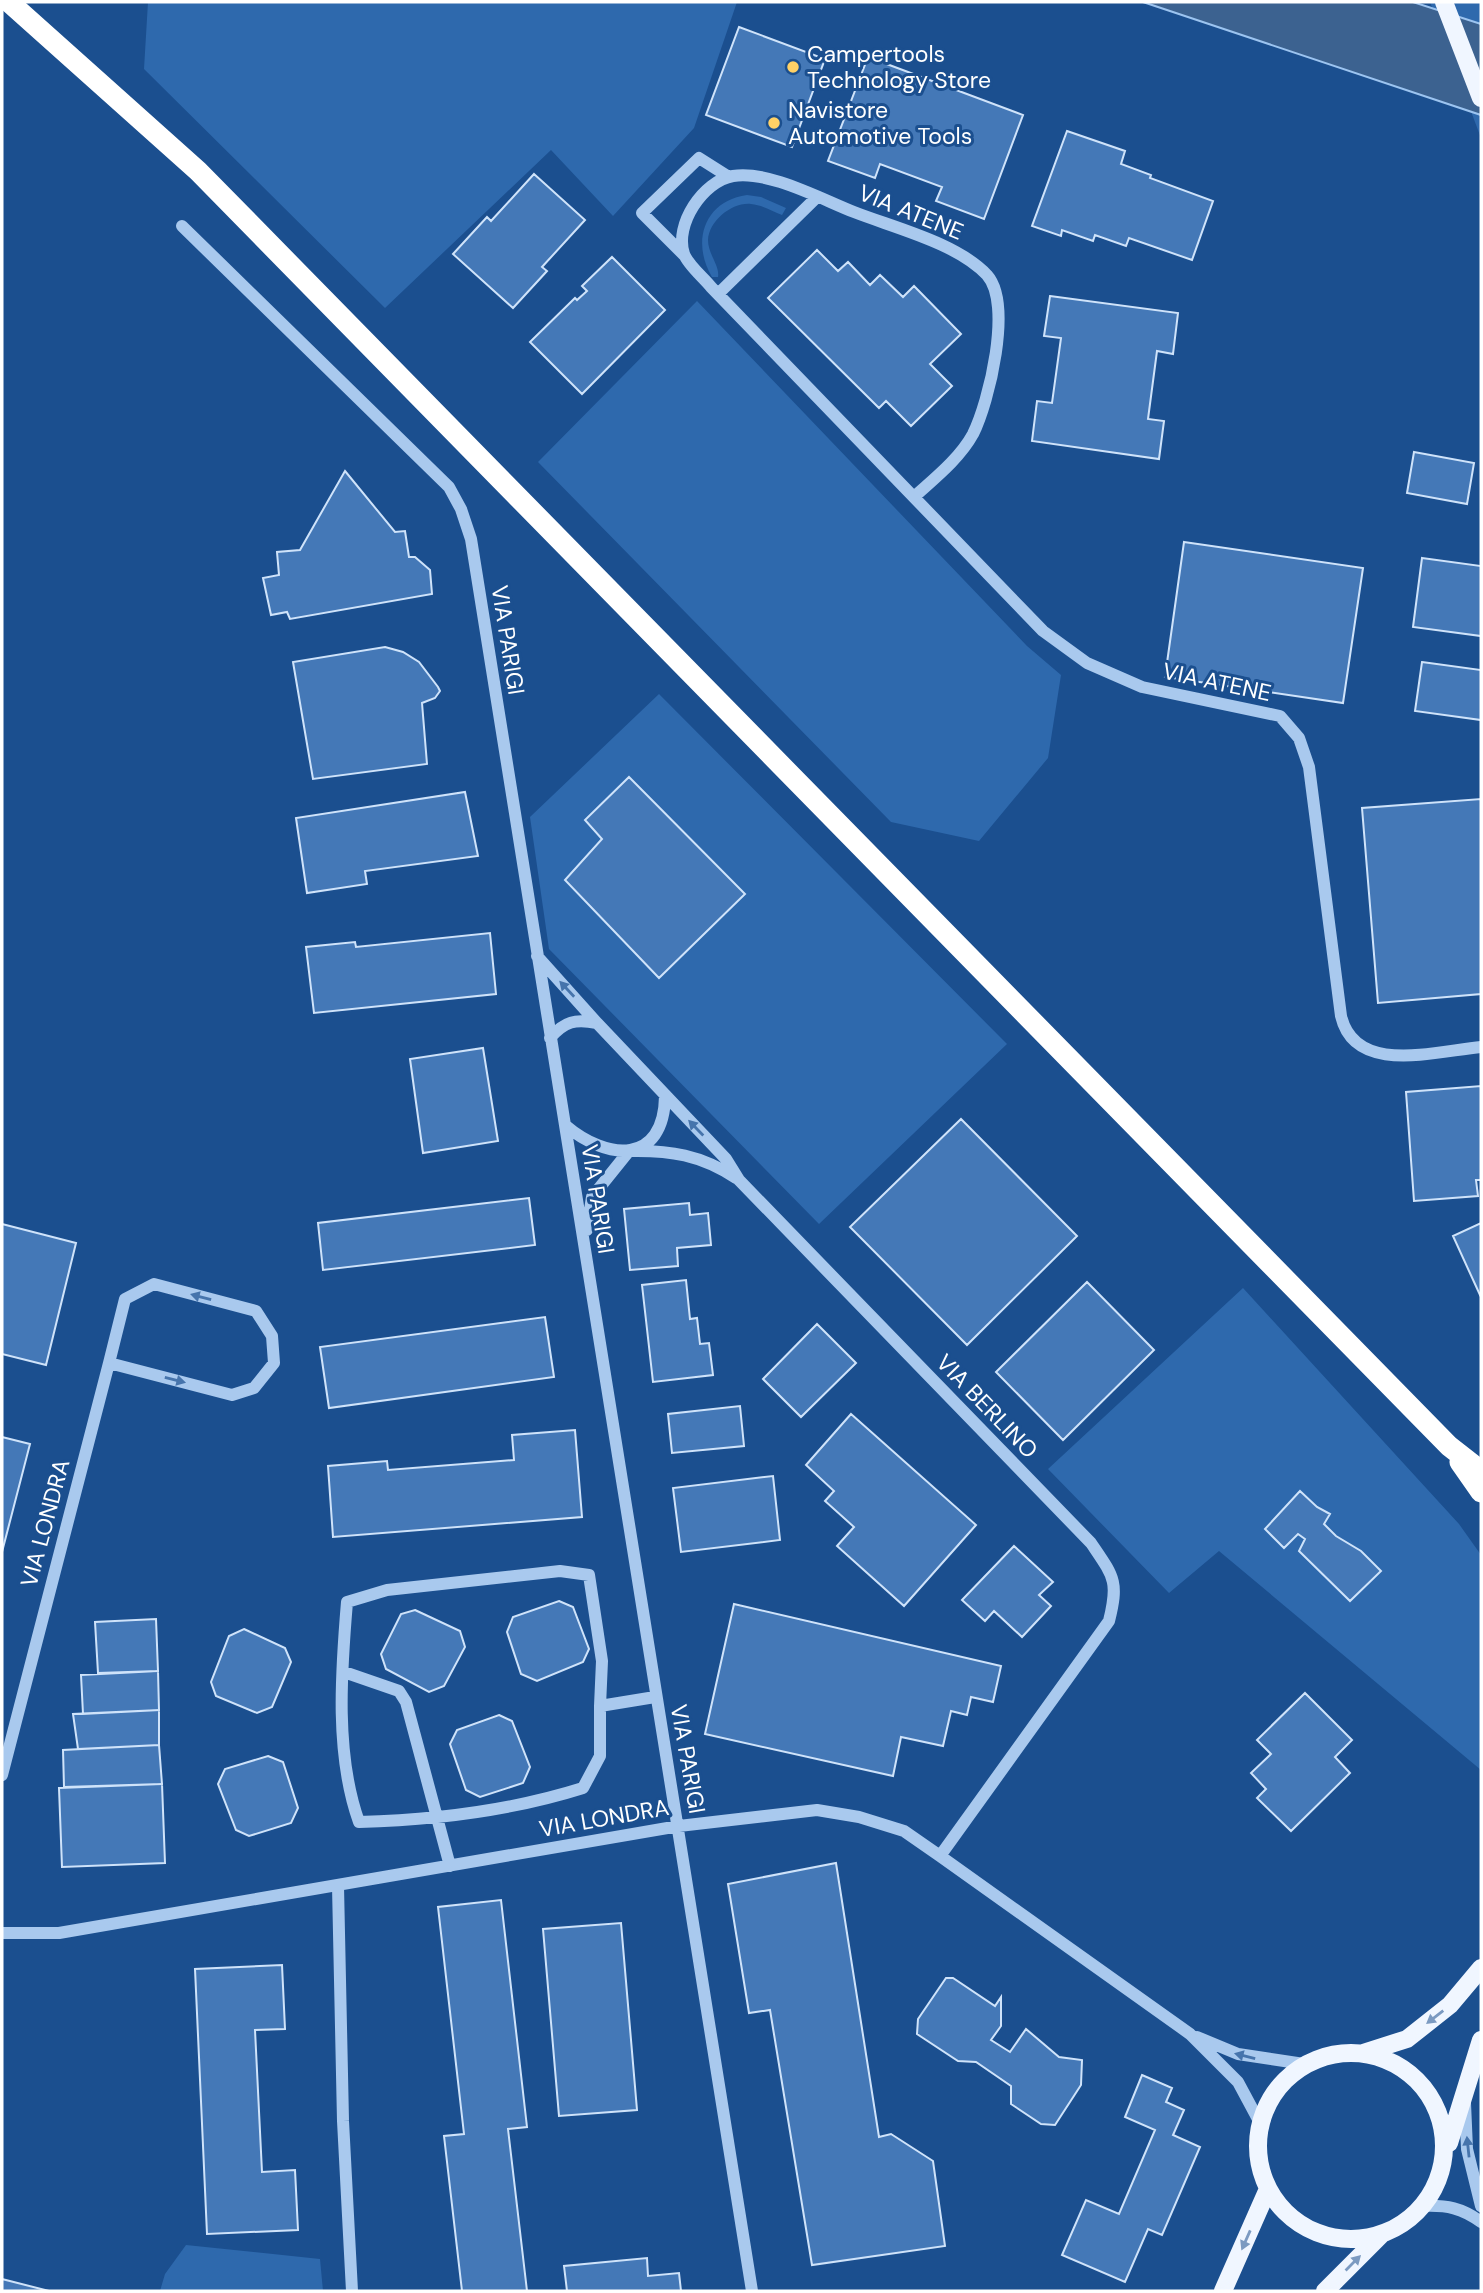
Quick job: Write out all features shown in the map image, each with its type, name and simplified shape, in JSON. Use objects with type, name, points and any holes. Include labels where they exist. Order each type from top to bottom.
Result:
[{"type":"highway","points":[[9,2],[135,111],[252,225],[1449,1446],[1481,1471]]},
{"type":"highway","points":[[1449,1446],[1481,1492]]},
{"type":"main road","points":[[1444,2],[1481,98]]},
{"type":"main road","points":[[1382,2234],[1343,2238],[1305,2227],[1284,2211],[1268,2189],[1260,2168],[1260,2123],[1270,2099],[1284,2080],[1304,2064],[1333,2054],[1363,2053],[1406,2039],[1450,2005],[1481,1968]]},
{"type":"main road","points":[[1325,2291],[1382,2234],[1404,2223],[1423,2206],[1436,2185],[1464,2087],[1481,2040]]},
{"type":"main road","points":[[1363,2053],[1392,2061],[1423,2087],[1434,2102],[1444,2131],[1444,2160]]},
{"type":"main road","points":[[1223,2291],[1268,2189]]},
{"type":"street","name":"VIA ATENE","points":[[915,496],[948,465],[973,434],[998,345],[1000,312],[989,277],[964,255],[817,197],[749,175],[729,177],[699,158],[642,213],[1043,631],[1087,663],[1142,687],[1280,716],[1300,738],[1308,766],[1345,1031],[1358,1046],[1376,1054],[1481,1047]]},
{"type":"street","points":[[684,255],[684,226],[695,203],[729,177]]},
{"type":"street","points":[[718,294],[817,197]]},
{"type":"street","name":"VIA PARIGI","points":[[183,226],[449,487],[461,509],[471,539],[752,2291]]},
{"type":"street","name":"VIA BERLINO","points":[[536,955],[726,1159],[739,1180],[1091,1543],[1108,1568],[1116,1592],[1109,1621],[940,1856]]},
{"type":"street","points":[[550,1038],[568,1022],[578,1020],[597,1023]]},
{"type":"street","points":[[584,1243],[592,1197],[629,1151],[648,1141],[661,1128],[665,1096]]},
{"type":"street","points":[[565,1125],[584,1142],[601,1149],[689,1154],[715,1164],[739,1180]]},
{"type":"street","name":"VIA LONDRA","points":[[2,1775],[108,1363],[125,1299],[153,1284],[256,1311],[272,1336],[274,1363],[254,1388],[232,1395],[108,1363]]},
{"type":"street","points":[[560,1571],[589,1574],[602,1661],[600,1756],[583,1788],[537,1802],[438,1817],[359,1822],[349,1793],[344,1672],[347,1602],[387,1590],[560,1571]]},
{"type":"street","points":[[344,1672],[399,1690],[406,1702],[450,1866]]},
{"type":"street","points":[[600,1706],[655,1697]]},
{"type":"street","name":"VIA LONDRA","points":[[2,1933],[59,1933],[679,1826],[817,1810],[859,1817],[904,1831],[940,1856],[1190,2034],[1238,2082],[1260,2123]]},
{"type":"street","points":[[338,1886],[343,2121],[352,2291]]},
{"type":"street","name":"VIA LONDRA","points":[[1190,2034],[1238,2054],[1304,2064]]},
{"type":"street","points":[[1464,2087],[1467,2149],[1481,2206]]},
{"type":"street","points":[[1423,2206],[1443,2205],[1464,2210],[1481,2222]]},
{"type":"shaded area","points":[[148,2],[737,2],[694,128],[613,216],[551,150],[385,308],[144,69]]},
{"type":"shaded area","points":[[1143,2],[1413,2],[1481,24],[1481,115]]},
{"type":"shaded area","points":[[1430,2],[1481,2],[1481,138]]},
{"type":"shaded area","points":[[747,195],[761,197],[786,208],[782,215],[759,206],[744,204],[723,214],[709,233],[710,250],[718,273],[718,277],[712,277],[703,250],[706,225],[711,214],[720,205]]},
{"type":"shaded area","points":[[697,301],[1027,646],[1061,675],[1048,758],[979,841],[891,822],[538,462]]},
{"type":"shaded area","points":[[659,694],[1007,1044],[819,1224],[549,949],[530,817]]},
{"type":"shaded area","points":[[1243,1288],[1459,1524],[1481,1555],[1481,1770],[1219,1551],[1169,1593],[1048,1469]]},
{"type":"shaded area","points":[[186,2245],[320,2259],[323,2291],[160,2291],[165,2274]]},
{"type":"building","points":[[739,27],[825,59],[792,147],[706,115]]},
{"type":"building","points":[[868,57],[1023,115],[984,219],[936,201],[942,187],[880,164],[875,178],[828,161]]},
{"type":"building","points":[[1067,131],[1125,151],[1121,164],[1151,175],[1150,178],[1213,201],[1192,260],[1129,238],[1126,246],[1095,235],[1093,241],[1062,230],[1061,236],[1032,226]]},
{"type":"building","points":[[534,174],[585,220],[542,267],[547,271],[513,308],[453,254],[487,217],[491,221]]},
{"type":"building","points":[[817,250],[838,271],[848,262],[870,285],[880,275],[903,297],[914,286],[961,334],[930,364],[952,386],[911,426],[886,401],[879,408],[768,298]]},
{"type":"building","points":[[612,257],[665,310],[582,394],[530,342],[575,298],[577,300],[587,291],[582,286]]},
{"type":"building","points":[[1050,296],[1178,313],[1173,354],[1157,351],[1148,419],[1164,421],[1159,459],[1032,441],[1037,401],[1052,403],[1061,338],[1044,336]]},
{"type":"building","points":[[1414,452],[1474,463],[1467,504],[1407,493]]},
{"type":"building","points":[[345,471],[395,532],[405,531],[409,557],[415,557],[430,570],[432,594],[290,619],[287,612],[271,615],[263,578],[279,575],[277,552],[300,550]]},
{"type":"building","points":[[1184,542],[1363,568],[1343,703],[1165,677]]},
{"type":"building","points":[[1422,558],[1481,566],[1481,636],[1413,627]]},
{"type":"building","points":[[385,647],[403,652],[419,662],[440,691],[435,698],[422,703],[427,764],[313,779],[293,662]]},
{"type":"building","points":[[1422,662],[1481,670],[1481,720],[1415,711]]},
{"type":"building","points":[[629,777],[745,894],[659,978],[565,880],[602,839],[585,820]]},
{"type":"building","points":[[465,792],[478,856],[365,871],[367,884],[307,893],[296,818]]},
{"type":"building","points":[[1481,799],[1481,994],[1378,1003],[1362,808]]},
{"type":"building","points":[[490,933],[496,994],[314,1013],[306,947],[355,942],[356,947]]},
{"type":"building","points":[[483,1048],[498,1141],[423,1153],[410,1059]]},
{"type":"building","points":[[1481,1086],[1481,1180],[1476,1180],[1478,1196],[1414,1201],[1406,1092]]},
{"type":"building","points":[[961,1119],[1077,1236],[967,1345],[850,1227]]},
{"type":"building","points":[[529,1198],[535,1245],[323,1270],[318,1223]]},
{"type":"building","points":[[689,1203],[690,1215],[708,1213],[711,1245],[677,1248],[678,1266],[630,1270],[624,1209]]},
{"type":"building","points":[[1481,1223],[1481,1294],[1480,1295],[1453,1236]]},
{"type":"building","points":[[2,1224],[76,1243],[46,1365],[2,1354]]},
{"type":"building","points":[[686,1280],[690,1319],[697,1318],[700,1344],[709,1343],[713,1375],[653,1382],[642,1285]]},
{"type":"building","points":[[1087,1282],[1154,1350],[1063,1440],[996,1372]]},
{"type":"building","points":[[545,1317],[554,1377],[329,1408],[320,1347]]},
{"type":"building","points":[[817,1324],[856,1363],[801,1417],[763,1379]]},
{"type":"building","points":[[740,1406],[744,1446],[672,1453],[668,1414]]},
{"type":"building","points":[[851,1414],[976,1525],[904,1606],[837,1546],[854,1527],[825,1501],[834,1491],[806,1465]]},
{"type":"building","points":[[575,1430],[582,1517],[333,1537],[328,1466],[387,1461],[388,1470],[514,1460],[512,1435]]},
{"type":"building","points":[[2,1437],[30,1444],[2,1552]]},
{"type":"building","points":[[773,1476],[780,1540],[681,1552],[673,1488]]},
{"type":"building","points":[[1300,1491],[1317,1507],[1330,1514],[1324,1524],[1336,1536],[1361,1551],[1381,1571],[1350,1601],[1299,1551],[1305,1539],[1298,1534],[1284,1548],[1265,1529]]},
{"type":"building","points":[[1014,1546],[1053,1582],[1039,1595],[1051,1606],[1022,1637],[994,1611],[985,1621],[962,1600]]},
{"type":"building","points":[[559,1601],[573,1607],[589,1649],[583,1662],[537,1681],[521,1674],[507,1632],[513,1617]]},
{"type":"building","points":[[734,1604],[1001,1666],[993,1702],[971,1697],[967,1715],[951,1711],[943,1746],[901,1737],[893,1776],[705,1734]]},
{"type":"building","points":[[415,1610],[460,1631],[465,1647],[444,1686],[429,1692],[386,1669],[381,1654],[401,1614]]},
{"type":"building","points":[[156,1619],[158,1671],[98,1673],[95,1622]]},
{"type":"building","points":[[244,1629],[285,1648],[291,1662],[272,1707],[257,1713],[216,1696],[211,1682],[229,1636]]},
{"type":"building","points":[[158,1671],[159,1710],[83,1714],[81,1675]]},
{"type":"building","points":[[1305,1693],[1352,1740],[1335,1757],[1350,1773],[1291,1831],[1257,1798],[1266,1789],[1251,1773],[1271,1754],[1257,1740]]},
{"type":"building","points":[[159,1710],[159,1745],[78,1749],[73,1714]]},
{"type":"building","points":[[499,1715],[512,1721],[530,1767],[523,1783],[480,1797],[466,1790],[450,1744],[457,1730]]},
{"type":"building","points":[[159,1745],[162,1784],[64,1787],[63,1750]]},
{"type":"building","points":[[268,1756],[283,1762],[298,1808],[291,1823],[249,1836],[236,1830],[218,1784],[225,1769]]},
{"type":"building","points":[[162,1784],[165,1863],[62,1867],[59,1788]]},
{"type":"building","points":[[836,1863],[879,2137],[891,2134],[933,2161],[945,2246],[812,2265],[770,2010],[749,2013],[728,1884]]},
{"type":"building","points":[[501,1900],[527,2127],[508,2129],[527,2291],[462,2291],[444,2136],[464,2134],[438,1907]]},
{"type":"building","points":[[621,1923],[637,2110],[559,2116],[543,1929]]},
{"type":"building","points":[[282,1965],[285,2029],[255,2030],[262,2172],[295,2170],[298,2230],[207,2234],[195,1969]]},
{"type":"building","points":[[946,1978],[953,1978],[995,2006],[1001,1997],[1001,2026],[991,2040],[1010,2052],[1026,2029],[1059,2057],[1082,2060],[1081,2085],[1055,2125],[1041,2124],[1011,2104],[1011,2086],[976,2062],[958,2061],[917,2034],[918,2019]]},
{"type":"building","points":[[1142,2075],[1172,2088],[1166,2102],[1184,2110],[1173,2135],[1200,2147],[1162,2235],[1148,2229],[1125,2282],[1062,2255],[1086,2200],[1119,2214],[1155,2130],[1125,2117]]},
{"type":"building","points":[[647,2258],[648,2276],[679,2273],[681,2291],[567,2291],[564,2266]]},
{"type":"building","points":[[2,2279],[49,2291],[2,2291]]},
{"type":"place","name":"Campertools Technology Store","points":[[793,67]]},
{"type":"place","name":"Navistore Automotive Tools","points":[[774,123]]}]
